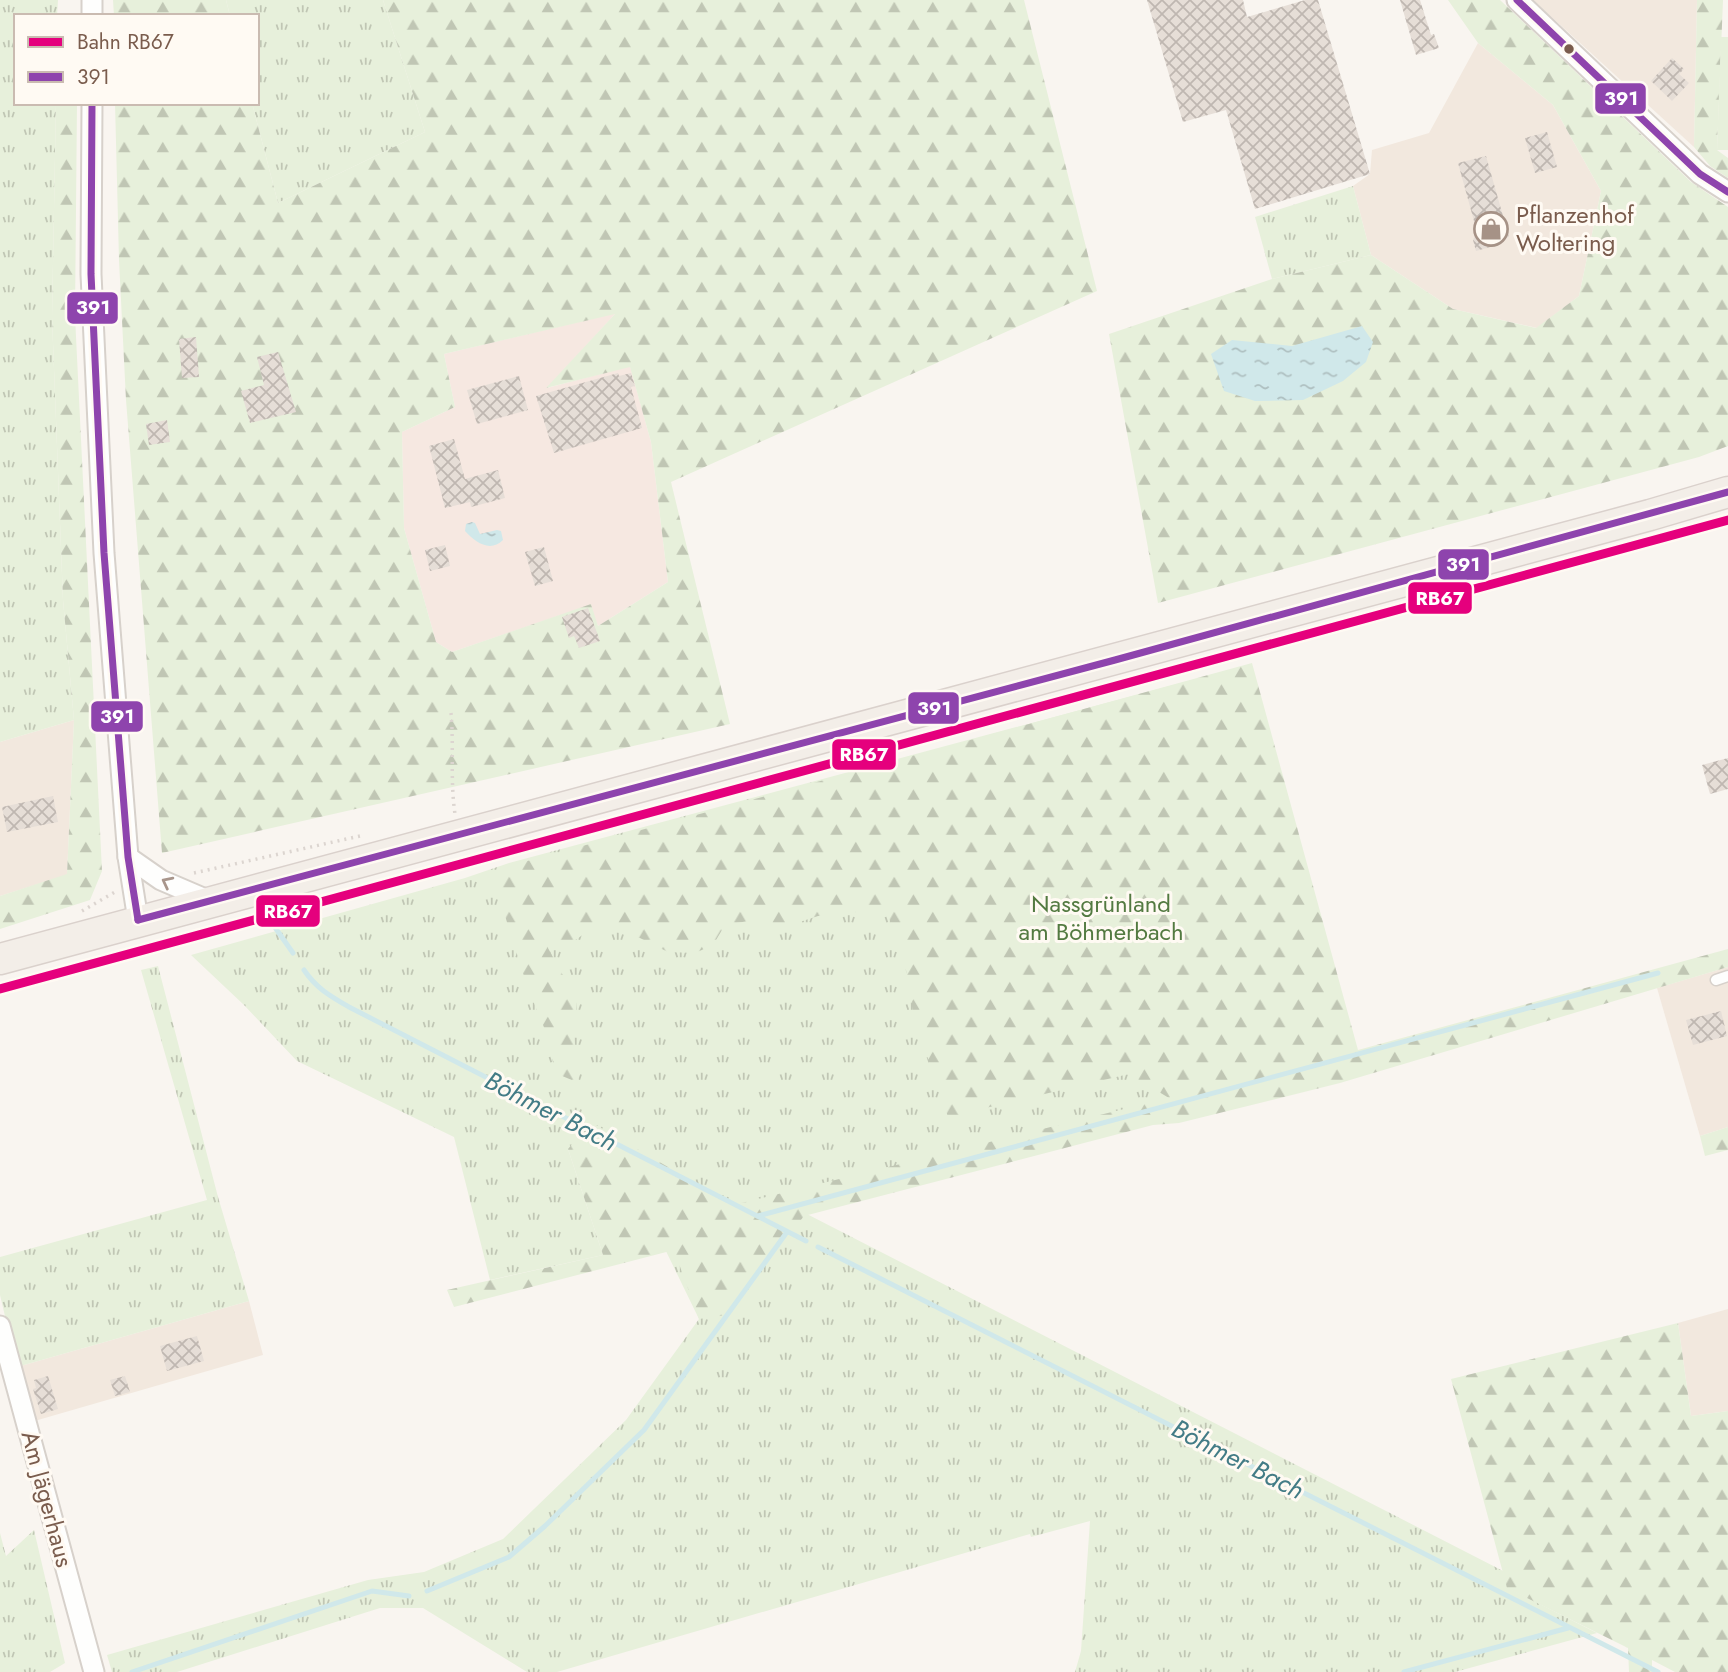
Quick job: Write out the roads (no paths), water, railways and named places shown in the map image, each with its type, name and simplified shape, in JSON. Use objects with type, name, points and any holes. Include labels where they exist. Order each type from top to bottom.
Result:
[{"type":"main road","points":[[0,959],[1650,516],[1728,492]]},
{"type":"street","points":[[1517,0],[1700,173],[1728,192]]},
{"type":"street","points":[[92,105],[91,274],[95,397],[104,553],[128,857],[138,920]]},
{"type":"street","points":[[128,857],[161,880],[210,901]]},
{"type":"street","name":"Am Jägerhaus","points":[[0,1326],[94,1672]]},
{"type":"lane","points":[[1717,980],[1728,976]]},
{"type":"water","points":[[1362,326],[1373,342],[1366,362],[1343,381],[1303,400],[1255,401],[1224,391],[1211,354],[1232,340],[1292,346]]},
{"type":"water","points":[[472,522],[480,534],[501,531],[503,540],[493,546],[478,542],[465,531],[466,524]]},
{"type":"waterway","name":"Böhmer Bach","points":[[274,926],[293,953]]},
{"type":"waterway","name":"Böhmer Bach","points":[[304,970],[319,987],[349,1007],[806,1241]]},
{"type":"waterway","points":[[758,1216],[1658,973]]},
{"type":"waterway","points":[[427,1591],[509,1557],[644,1430],[787,1232]]},
{"type":"waterway","name":"Böhmer Bach","points":[[818,1247],[1658,1672]]},
{"type":"waterway","points":[[132,1672],[372,1591],[409,1596]]},
{"type":"waterway","points":[[1404,1672],[1568,1628]]},
{"type":"rail line","name":"RB67","points":[[0,989],[1728,520]]},
{"type":"place","name":"Pflanzenhof Woltering","points":[[1491,229]]},
{"type":"park label","name":"Nassgrünland am Böhmerbach","points":[[1101,918]]}]
